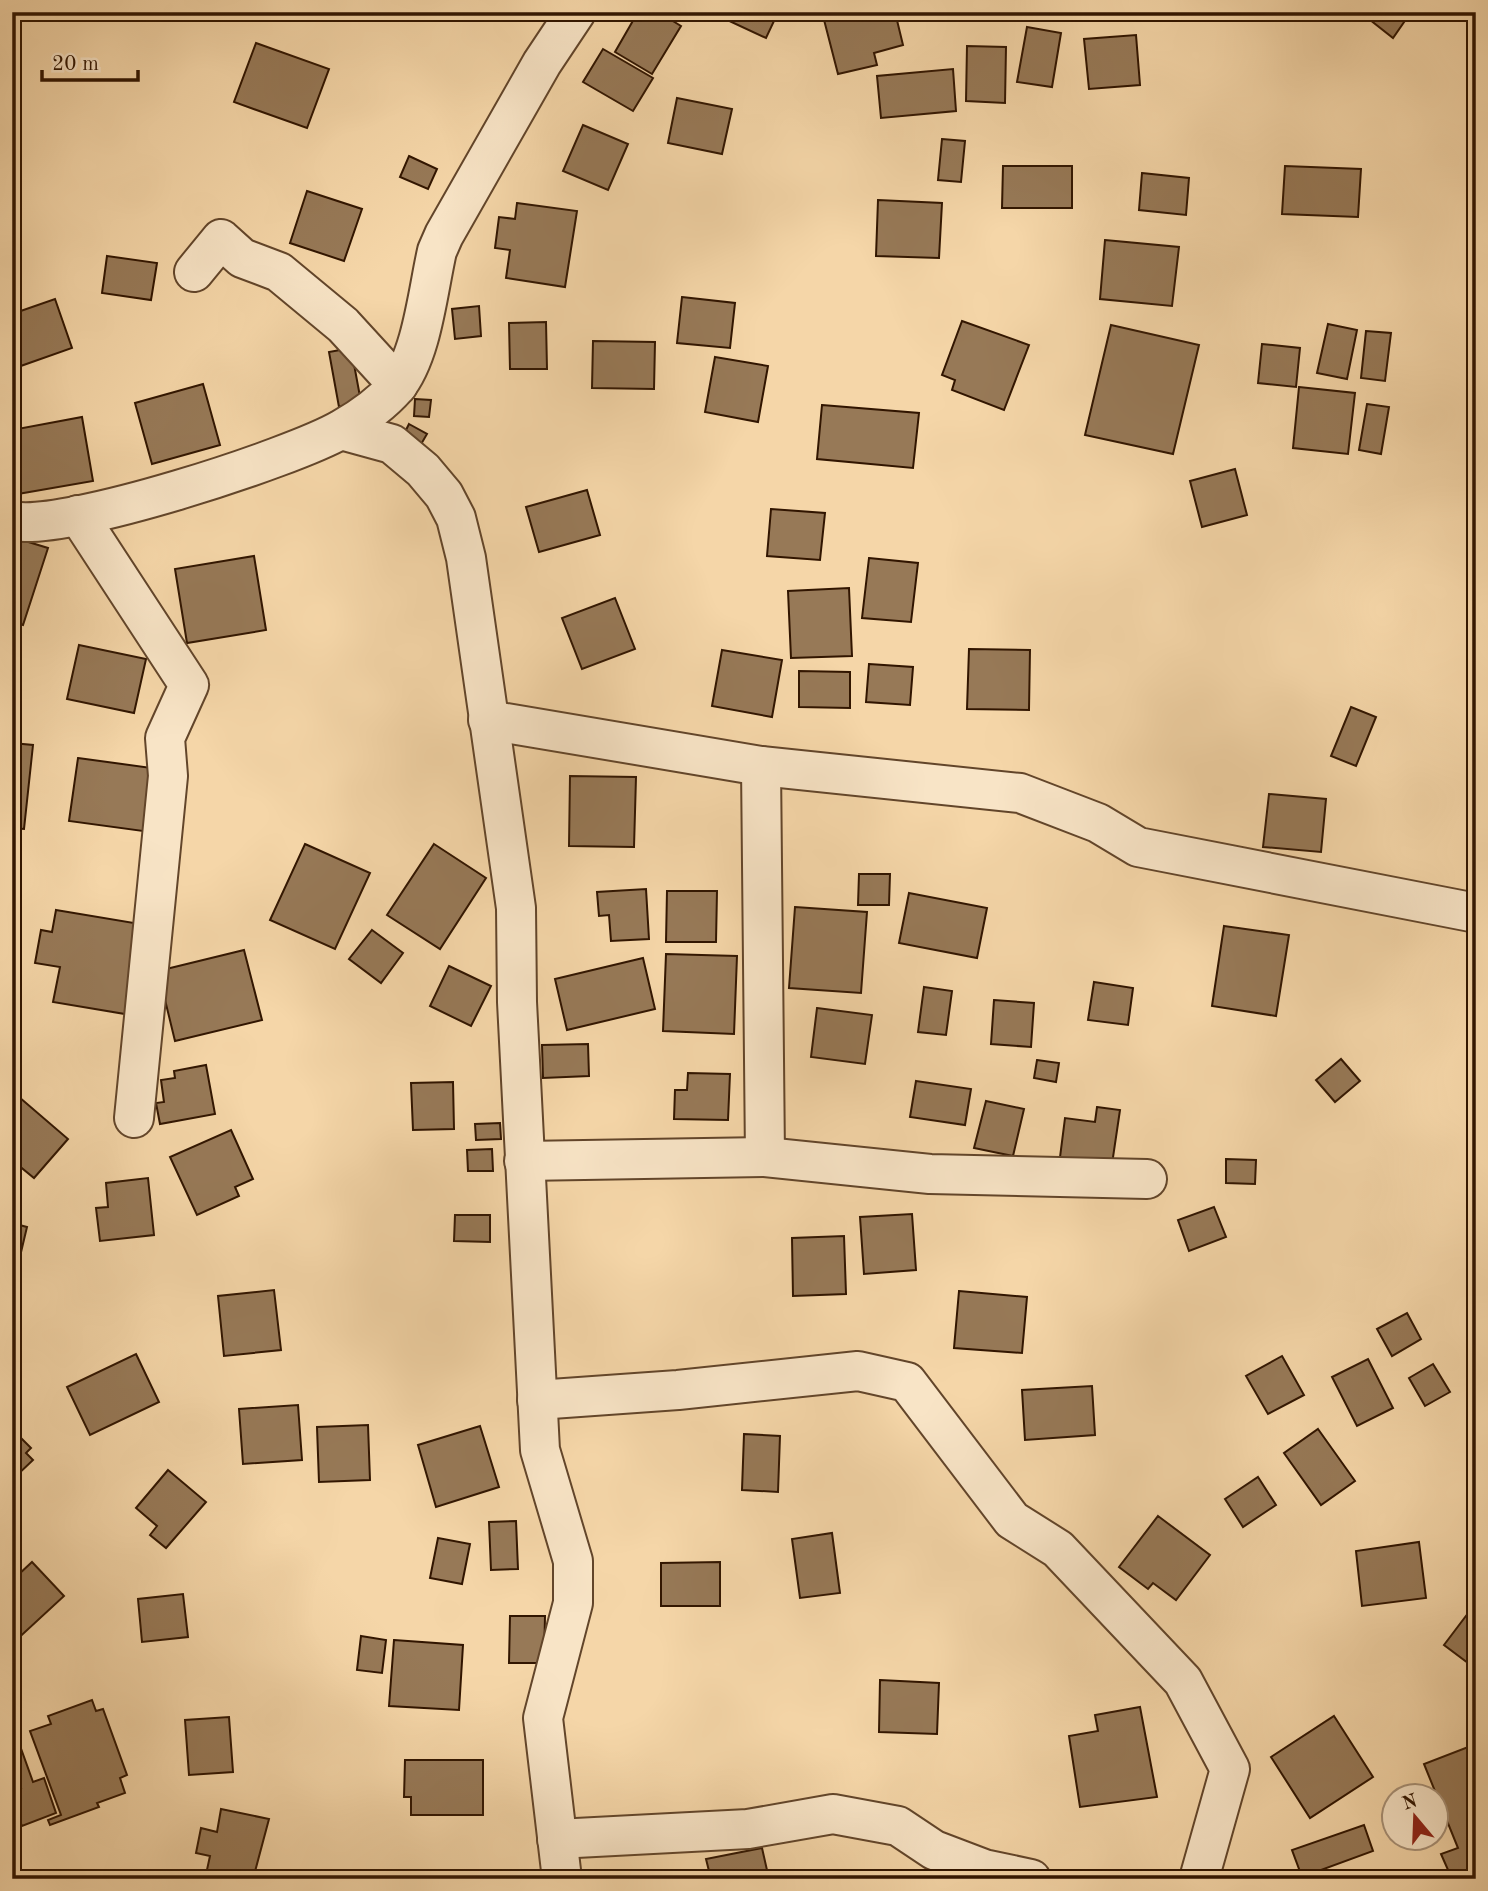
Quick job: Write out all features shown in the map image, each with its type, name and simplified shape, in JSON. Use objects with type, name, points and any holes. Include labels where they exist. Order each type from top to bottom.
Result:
[{"type":"street","points":[[12,522],[50,522],[125,504],[276,458],[341,430],[383,400],[398,385],[411,362],[437,251],[444,234],[542,63],[576,12]]},
{"type":"street","points":[[194,272],[221,239],[242,258],[279,272],[343,325],[398,385]]},
{"type":"street","points":[[341,430],[392,444],[423,470],[444,495],[456,518],[466,558],[516,908],[524,1161],[540,1450],[573,1561],[573,1603],[542,1718],[562,1879]]},
{"type":"street","points":[[78,515],[189,685],[165,738],[168,776],[134,1118]]},
{"type":"street","points":[[488,720],[761,766],[1020,793],[1097,822],[1138,846],[1476,913]]},
{"type":"street","points":[[761,766],[765,1157]]},
{"type":"street","points":[[524,1161],[765,1157],[930,1174],[1146,1179]]},
{"type":"street","points":[[537,1400],[678,1390],[858,1371],[907,1382],[1012,1521],[1058,1549],[1183,1681],[1230,1769],[1199,1879]]},
{"type":"street","points":[[557,1839],[748,1829],[833,1814],[898,1826],[934,1850],[984,1868],[1031,1879]]},
{"type":"building","points":[[638,12],[658,12],[681,26],[652,74],[615,52]]},
{"type":"building","points":[[728,12],[757,12],[774,21],[766,38],[725,19]]},
{"type":"building","points":[[822,12],[895,12],[903,45],[874,53],[877,65],[838,74]]},
{"type":"building","points":[[1255,12],[1308,12],[1307,19],[1254,15]]},
{"type":"building","points":[[1360,12],[1411,12],[1393,38]]},
{"type":"building","points":[[1027,27],[1061,33],[1052,87],[1017,82]]},
{"type":"building","points":[[1136,35],[1140,85],[1089,89],[1084,39]]},
{"type":"building","points":[[256,43],[329,69],[307,128],[234,102]]},
{"type":"building","points":[[967,46],[1006,47],[1005,103],[966,101]]},
{"type":"building","points":[[603,49],[653,78],[633,111],[583,82]]},
{"type":"building","points":[[953,69],[956,111],[881,118],[877,76]]},
{"type":"building","points":[[677,98],[732,109],[722,154],[668,143]]},
{"type":"building","points":[[583,125],[628,144],[608,190],[563,171]]},
{"type":"building","points":[[942,139],[965,141],[961,182],[938,180]]},
{"type":"building","points":[[409,156],[437,169],[428,189],[400,177]]},
{"type":"building","points":[[1003,166],[1072,166],[1072,208],[1002,208]]},
{"type":"building","points":[[1285,166],[1361,169],[1358,217],[1282,214]]},
{"type":"building","points":[[1142,173],[1189,178],[1186,215],[1139,210]]},
{"type":"building","points":[[307,191],[362,209],[344,261],[290,243]]},
{"type":"building","points":[[878,200],[942,203],[939,258],[876,256]]},
{"type":"building","points":[[517,203],[577,211],[565,287],[506,278],[510,250],[495,248],[499,217],[515,219]]},
{"type":"building","points":[[1105,240],[1179,247],[1172,306],[1100,299]]},
{"type":"building","points":[[107,256],[157,263],[151,300],[102,293]]},
{"type":"building","points":[[682,297],[735,303],[730,348],[677,343]]},
{"type":"building","points":[[55,299],[72,348],[15,368],[12,314]]},
{"type":"building","points":[[479,306],[481,336],[455,339],[452,309]]},
{"type":"building","points":[[962,321],[1029,345],[1004,410],[952,390],[955,380],[942,375]]},
{"type":"building","points":[[546,322],[547,369],[510,369],[509,323]]},
{"type":"building","points":[[1328,324],[1357,330],[1347,379],[1317,373]]},
{"type":"building","points":[[1111,325],[1199,345],[1173,454],[1085,435]]},
{"type":"building","points":[[1366,331],[1391,333],[1385,381],[1361,378]]},
{"type":"building","points":[[593,341],[655,342],[654,389],[592,388]]},
{"type":"building","points":[[1262,344],[1300,348],[1296,387],[1258,383]]},
{"type":"building","points":[[351,348],[361,402],[339,407],[329,352]]},
{"type":"building","points":[[715,357],[768,366],[758,422],[705,412]]},
{"type":"building","points":[[203,384],[220,445],[152,464],[135,403]]},
{"type":"building","points":[[1299,387],[1355,393],[1348,454],[1293,448]]},
{"type":"building","points":[[415,399],[431,400],[429,417],[414,416]]},
{"type":"building","points":[[1367,404],[1389,407],[1381,454],[1359,450]]},
{"type":"building","points":[[822,405],[919,413],[913,468],[817,459]]},
{"type":"building","points":[[82,417],[93,481],[12,495],[12,430]]},
{"type":"building","points":[[409,424],[427,434],[420,446],[402,438]]},
{"type":"building","points":[[1235,469],[1247,515],[1202,527],[1190,481]]},
{"type":"building","points":[[587,490],[600,535],[539,552],[526,507]]},
{"type":"building","points":[[771,509],[825,513],[820,560],[767,556]]},
{"type":"building","points":[[12,537],[48,548],[23,625],[12,622]]},
{"type":"building","points":[[254,556],[266,630],[187,643],[175,569]]},
{"type":"building","points":[[869,558],[918,563],[911,622],[862,618]]},
{"type":"building","points":[[849,588],[852,656],[791,658],[788,591]]},
{"type":"building","points":[[615,598],[635,649],[582,669],[562,618]]},
{"type":"building","points":[[79,645],[146,659],[134,713],[67,699]]},
{"type":"building","points":[[969,649],[1030,650],[1029,710],[967,709]]},
{"type":"building","points":[[722,650],[782,660],[772,717],[712,706]]},
{"type":"building","points":[[869,664],[913,667],[910,705],[866,702]]},
{"type":"building","points":[[799,671],[850,672],[850,708],[799,707]]},
{"type":"building","points":[[1351,707],[1376,717],[1356,766],[1331,756]]},
{"type":"building","points":[[12,743],[33,745],[24,829],[12,828]]},
{"type":"building","points":[[78,758],[159,769],[150,832],[69,821]]},
{"type":"building","points":[[570,776],[636,777],[634,847],[569,846]]},
{"type":"building","points":[[1269,794],[1326,799],[1321,852],[1263,847]]},
{"type":"building","points":[[305,844],[370,873],[335,949],[270,920]]},
{"type":"building","points":[[434,844],[486,878],[440,949],[387,915]]},
{"type":"building","points":[[859,874],[890,874],[889,905],[858,905]]},
{"type":"building","points":[[646,889],[649,939],[611,941],[609,915],[599,916],[597,892]]},
{"type":"building","points":[[667,891],[717,891],[716,942],[666,942]]},
{"type":"building","points":[[909,893],[987,908],[977,958],[899,943]]},
{"type":"building","points":[[795,907],[867,912],[861,993],[789,988]]},
{"type":"building","points":[[56,910],[140,924],[125,1014],[53,1002],[60,967],[35,963],[41,930],[52,932]]},
{"type":"building","points":[[1224,926],[1289,935],[1276,1016],[1212,1006]]},
{"type":"building","points":[[372,930],[403,953],[381,983],[349,959]]},
{"type":"building","points":[[244,950],[262,1020],[175,1041],[158,971]]},
{"type":"building","points":[[666,954],[737,956],[734,1034],[663,1031]]},
{"type":"building","points":[[643,958],[655,1009],[567,1030],[555,979]]},
{"type":"building","points":[[449,966],[491,986],[471,1026],[430,1006]]},
{"type":"building","points":[[1094,982],[1133,988],[1128,1025],[1088,1020]]},
{"type":"building","points":[[924,987],[952,991],[946,1035],[918,1032]]},
{"type":"building","points":[[994,1000],[1034,1003],[1031,1047],[991,1044]]},
{"type":"building","points":[[817,1008],[872,1015],[865,1064],[811,1057]]},
{"type":"building","points":[[588,1044],[589,1076],[543,1078],[542,1045]]},
{"type":"building","points":[[1341,1059],[1360,1081],[1335,1102],[1316,1080]]},
{"type":"building","points":[[1037,1060],[1059,1063],[1056,1082],[1034,1078]]},
{"type":"building","points":[[206,1065],[215,1114],[160,1124],[156,1103],[164,1102],[161,1080],[175,1078],[174,1071]]},
{"type":"building","points":[[688,1073],[730,1074],[728,1120],[674,1119],[675,1090],[687,1090]]},
{"type":"building","points":[[916,1081],[971,1089],[965,1125],[910,1117]]},
{"type":"building","points":[[453,1082],[454,1129],[413,1130],[411,1083]]},
{"type":"building","points":[[19,1097],[68,1139],[34,1178],[12,1160],[12,1126],[18,1119],[12,1115],[12,1106]]},
{"type":"building","points":[[986,1101],[1024,1109],[1013,1156],[974,1148]]},
{"type":"building","points":[[1097,1107],[1120,1110],[1111,1171],[1059,1165],[1065,1118],[1095,1122]]},
{"type":"building","points":[[500,1123],[501,1139],[476,1140],[475,1124]]},
{"type":"building","points":[[231,1130],[253,1179],[235,1187],[239,1196],[197,1215],[170,1157]]},
{"type":"building","points":[[492,1149],[493,1171],[468,1171],[467,1150]]},
{"type":"building","points":[[1226,1159],[1256,1160],[1255,1184],[1226,1183]]},
{"type":"building","points":[[148,1178],[154,1235],[100,1241],[96,1208],[108,1207],[106,1183]]},
{"type":"building","points":[[1214,1207],[1226,1237],[1189,1251],[1178,1220]]},
{"type":"building","points":[[912,1214],[916,1270],[864,1274],[860,1217]]},
{"type":"building","points":[[455,1215],[490,1215],[490,1242],[454,1241]]},
{"type":"building","points":[[12,1223],[27,1227],[18,1265],[12,1263]]},
{"type":"building","points":[[844,1236],[846,1294],[793,1296],[792,1238]]},
{"type":"building","points":[[274,1290],[281,1350],[224,1356],[218,1296]]},
{"type":"building","points":[[959,1291],[1027,1297],[1022,1353],[954,1348]]},
{"type":"building","points":[[1407,1313],[1421,1339],[1392,1356],[1377,1329]]},
{"type":"building","points":[[136,1354],[159,1402],[90,1435],[67,1387]]},
{"type":"building","points":[[1282,1356],[1304,1395],[1268,1414],[1246,1376]]},
{"type":"building","points":[[1368,1359],[1393,1408],[1357,1426],[1332,1377]]},
{"type":"building","points":[[1433,1364],[1450,1392],[1425,1406],[1409,1378]]},
{"type":"building","points":[[1092,1386],[1095,1435],[1025,1440],[1022,1390]]},
{"type":"building","points":[[298,1405],[302,1460],[243,1464],[239,1409]]},
{"type":"building","points":[[368,1425],[370,1480],[319,1482],[317,1427]]},
{"type":"building","points":[[480,1426],[499,1487],[436,1507],[418,1445]]},
{"type":"building","points":[[1318,1429],[1355,1481],[1321,1505],[1284,1453]]},
{"type":"building","points":[[744,1434],[780,1436],[778,1492],[742,1490]]},
{"type":"building","points":[[18,1435],[31,1448],[26,1453],[33,1460],[12,1480],[12,1438]]},
{"type":"building","points":[[168,1470],[206,1502],[166,1548],[150,1535],[157,1526],[136,1508]]},
{"type":"building","points":[[1258,1477],[1276,1505],[1243,1527],[1225,1499]]},
{"type":"building","points":[[1158,1516],[1210,1555],[1176,1600],[1153,1583],[1148,1589],[1119,1567]]},
{"type":"building","points":[[516,1521],[518,1569],[491,1570],[489,1522]]},
{"type":"building","points":[[832,1533],[840,1593],[800,1598],[792,1539]]},
{"type":"building","points":[[438,1538],[470,1544],[462,1584],[430,1578]]},
{"type":"building","points":[[1419,1542],[1426,1598],[1362,1606],[1356,1551]]},
{"type":"building","points":[[32,1562],[64,1596],[12,1644],[12,1569],[18,1575]]},
{"type":"building","points":[[720,1562],[720,1606],[661,1606],[661,1563]]},
{"type":"building","points":[[183,1594],[188,1637],[142,1642],[138,1599]]},
{"type":"building","points":[[1476,1605],[1476,1669],[1444,1645]]},
{"type":"building","points":[[510,1616],[545,1616],[544,1663],[509,1663]]},
{"type":"building","points":[[361,1636],[386,1640],[382,1673],[357,1670]]},
{"type":"building","points":[[394,1640],[463,1645],[459,1710],[389,1706]]},
{"type":"building","points":[[880,1680],[939,1683],[937,1734],[879,1732]]},
{"type":"building","points":[[92,1700],[96,1711],[103,1709],[127,1775],[120,1778],[125,1793],[97,1803],[99,1807],[50,1825],[48,1820],[61,1815],[30,1731],[51,1724],[48,1716]]},
{"type":"building","points":[[1140,1707],[1157,1797],[1080,1807],[1069,1736],[1098,1731],[1095,1715]]},
{"type":"building","points":[[1334,1716],[1373,1777],[1310,1818],[1271,1757]]},
{"type":"building","points":[[229,1717],[233,1772],[189,1775],[185,1720]]},
{"type":"building","points":[[14,1729],[33,1782],[44,1778],[56,1813],[22,1826],[12,1800],[12,1791],[21,1788],[19,1783],[12,1786]]},
{"type":"building","points":[[1476,1744],[1476,1849],[1472,1850],[1476,1869],[1452,1879],[1441,1854],[1458,1848],[1450,1828],[1450,1783],[1432,1783],[1424,1764]]},
{"type":"building","points":[[405,1760],[483,1760],[483,1815],[411,1815],[411,1797],[404,1797]]},
{"type":"building","points":[[221,1809],[269,1819],[253,1879],[205,1879],[210,1856],[196,1853],[201,1828],[217,1832]]},
{"type":"building","points":[[1364,1825],[1373,1851],[1302,1877],[1292,1850]]},
{"type":"building","points":[[762,1848],[769,1879],[711,1879],[706,1859]]},
{"type":"building","points":[[362,1875],[402,1876],[402,1879],[362,1879]]}]
